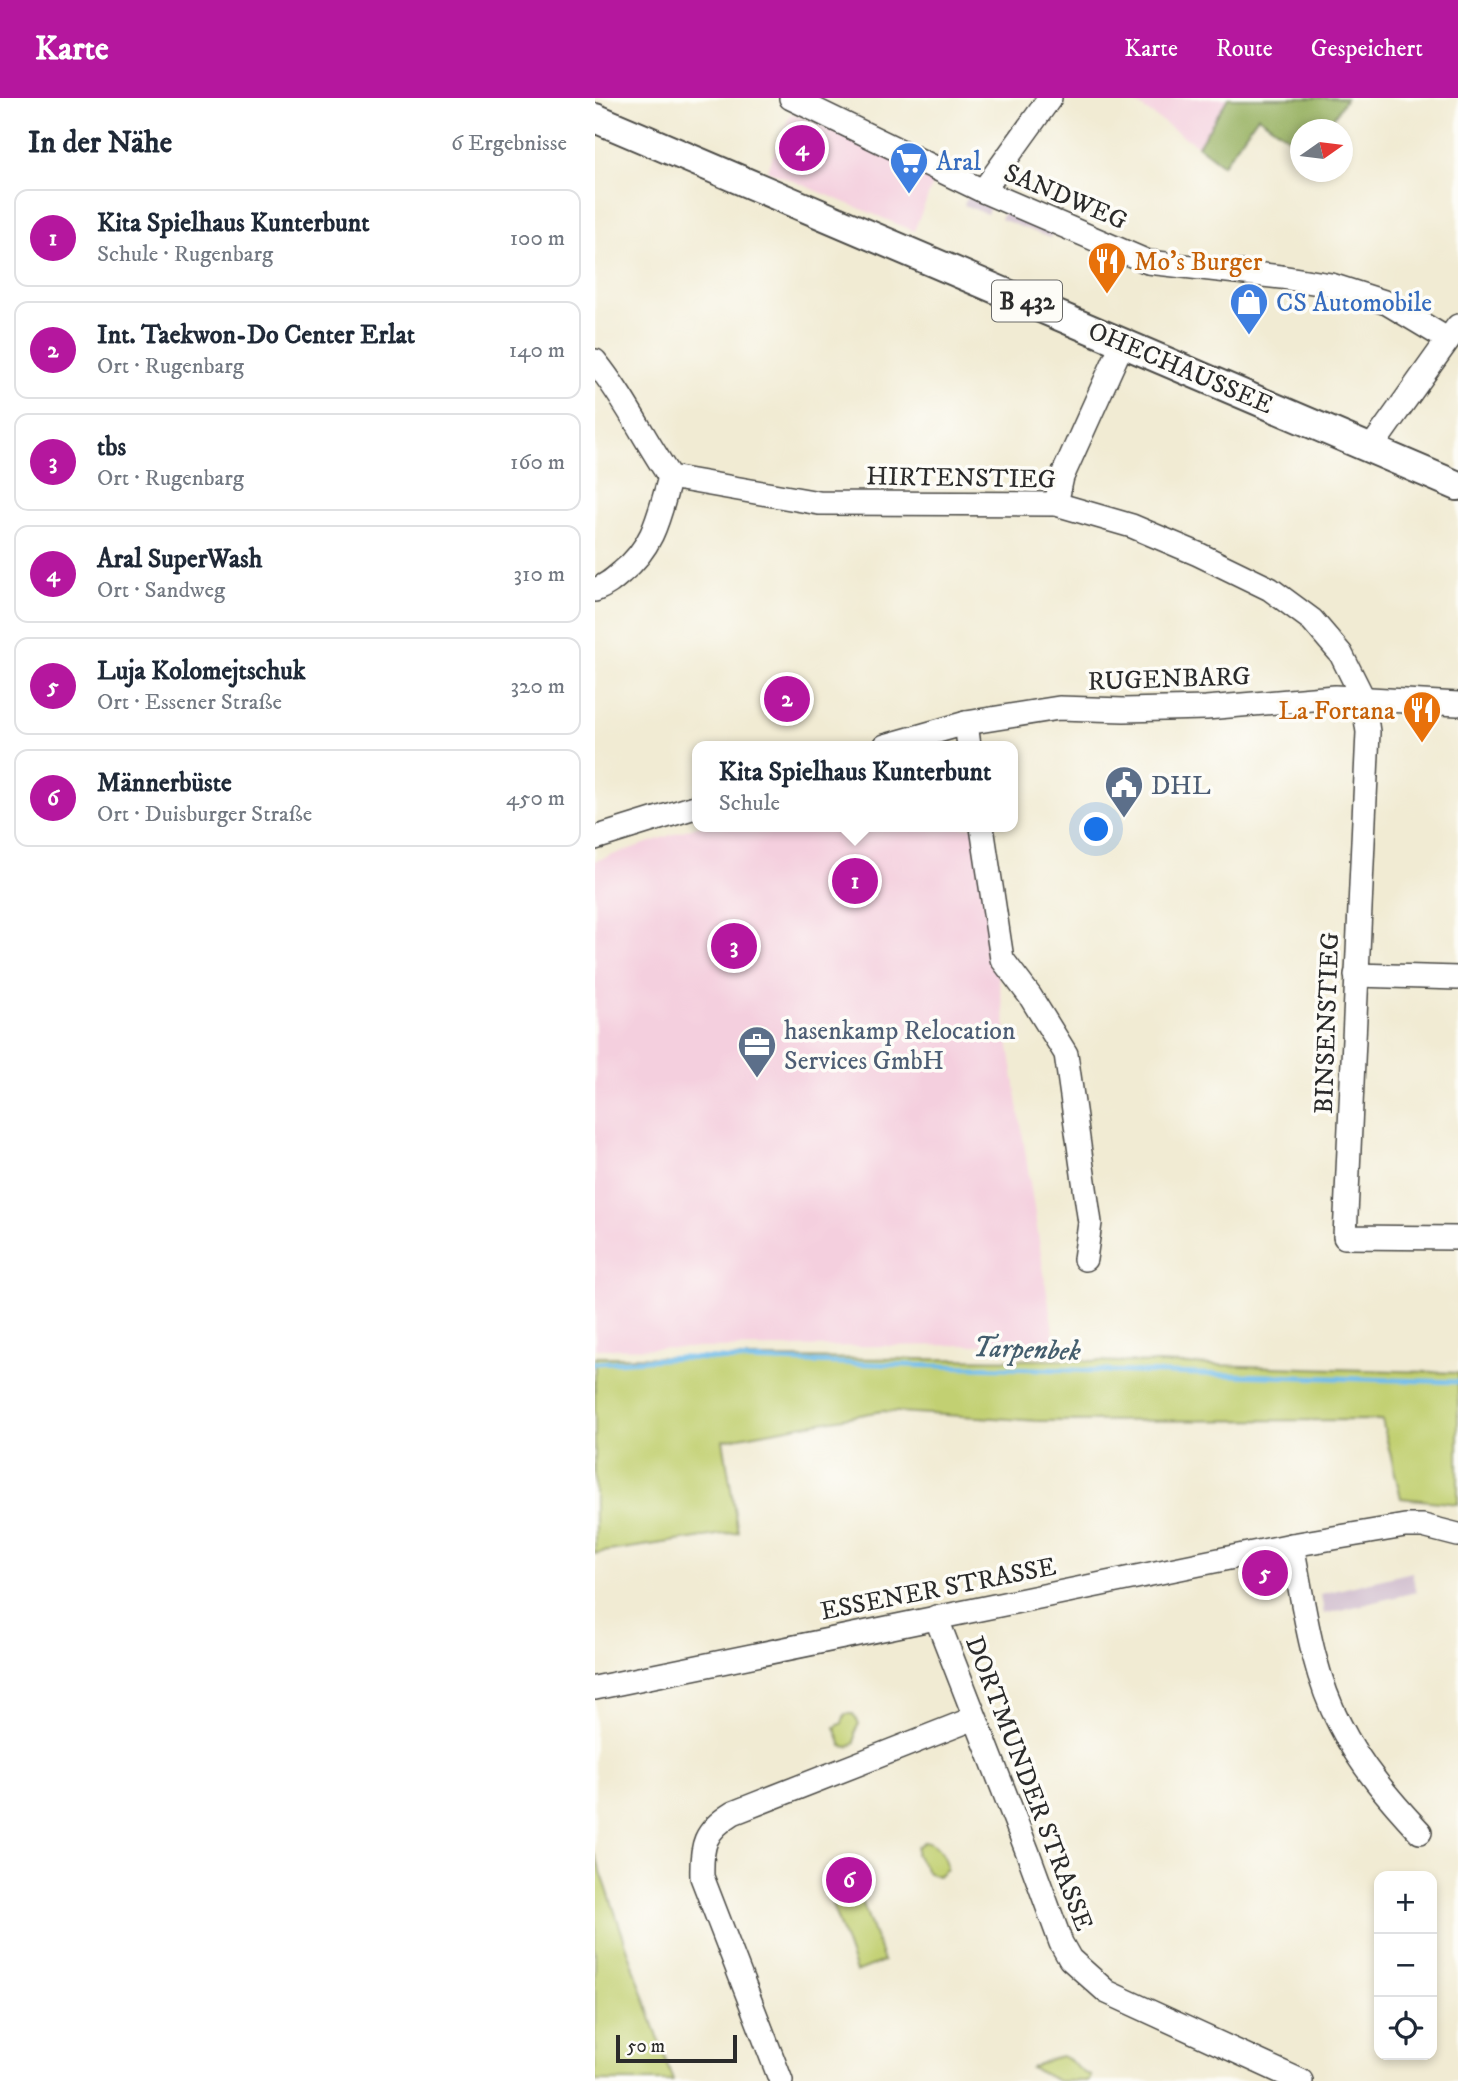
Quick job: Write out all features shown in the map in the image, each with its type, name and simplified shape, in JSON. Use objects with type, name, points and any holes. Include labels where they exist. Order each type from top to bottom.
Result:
[{"type":"main road","name":"OHECHAUSSEE","points":[[595,118],[1458,486]]},
{"type":"street","name":"SANDWEG","points":[[791,98],[983,191],[1147,262],[1281,276],[1331,285],[1387,303],[1453,332]]},
{"type":"street","name":"SANDWEG","points":[[983,191],[1050,98]]},
{"type":"street","points":[[1371,448],[1453,332]]},
{"type":"street","points":[[1056,504],[1062,477],[1123,342]]},
{"type":"street","points":[[595,361],[617,388],[670,477],[656,530],[638,559],[605,587],[595,590]]},
{"type":"street","name":"HIRTENSTIEG","points":[[670,477],[819,503],[1056,504],[1132,526],[1270,589],[1312,620],[1341,654],[1363,698]]},
{"type":"street","name":"RUGENBARG","points":[[903,741],[966,723],[1059,708],[1206,708],[1335,697],[1458,704]]},
{"type":"street","name":"BINSENSTIEG","points":[[1363,698],[1368,732],[1345,1237],[1458,1238]]},
{"type":"street","points":[[966,723],[968,741]]},
{"type":"street","points":[[595,838],[692,808]]},
{"type":"street","points":[[983,832],[1002,959],[1030,996],[1066,1054],[1090,1223],[1085,1259]]},
{"type":"street","points":[[1356,975],[1458,978]]},
{"type":"street","name":"ESSENER STRASSE","points":[[595,1688],[1292,1545],[1405,1526],[1423,1526],[1458,1535]]},
{"type":"street","points":[[1292,1545],[1315,1656],[1331,1706],[1359,1758],[1420,1832]]},
{"type":"street","name":"DORTMUNDER STRASSE","points":[[936,1617],[1061,1943],[1070,1959],[1107,1992],[1301,2081]]},
{"type":"street","points":[[781,2081],[702,1877],[703,1847],[711,1830],[733,1813],[975,1718]]},
{"type":"shaded area","points":[[1128,98],[1228,98],[1198,146]]},
{"type":"shaded area","name":"Aral","points":[[791,113],[937,174],[914,231],[767,170]]},
{"type":"shaded area","points":[[970,190],[993,199],[987,214],[964,205]]},
{"type":"shaded area","points":[[1006,205],[1055,225],[1050,238],[1001,219]]},
{"type":"shaded area","points":[[692,828],[692,832],[976,832],[1055,1344],[595,1349],[595,861]]},
{"type":"shaded area","points":[[1412,1572],[1416,1592],[1324,1614],[1321,1594]]},
{"type":"green space","points":[[1228,98],[1346,98],[1332,119],[1290,119],[1290,139],[1258,116],[1223,165],[1198,146]]},
{"type":"green space","points":[[595,1357],[1063,1360],[1458,1373],[1458,1504],[1401,1498],[1382,1420],[1039,1421],[882,1411],[723,1440],[738,1532],[595,1553]]},
{"type":"green space","points":[[845,1714],[853,1714],[859,1724],[855,1731],[855,1743],[849,1747],[842,1746],[835,1727],[842,1723]]},
{"type":"green space","points":[[925,1841],[937,1848],[945,1860],[947,1869],[938,1876],[928,1873],[916,1854],[917,1847]]},
{"type":"green space","points":[[595,1854],[673,2081],[595,2081]]},
{"type":"green space","points":[[855,1882],[884,1961],[856,1972],[828,1893]]},
{"type":"green space","points":[[1061,2056],[1091,2076],[1089,2081],[1058,2081],[1031,2068]]},
{"type":"waterway","name":"Tarpenbek","points":[[595,1363],[681,1358],[1458,1382]]},
{"type":"place","name":"Aral SuperWash","points":[[802,148]]},
{"type":"place","name":"Aral","points":[[909,195]]},
{"type":"place","name":"Mo's Burger","points":[[1107,295]]},
{"type":"place","name":"CS Automobile","points":[[1249,336]]},
{"type":"place","name":"Int. Taekwon-Do Center Erlat","points":[[787,699]]},
{"type":"place","name":"La Fortana","points":[[1422,744]]},
{"type":"place","name":"DHL","points":[[1124,819]]},
{"type":"place","name":"Kita Spielhaus Kunterbunt","points":[[855,881]]},
{"type":"place","name":"tbs","points":[[734,946]]},
{"type":"place","name":"hasenkamp Relocation Services GmbH","points":[[757,1079]]},
{"type":"place","name":"Luja Kolomejtschuk","points":[[1265,1573]]},
{"type":"place","name":"Männerbüste","points":[[849,1880]]}]
